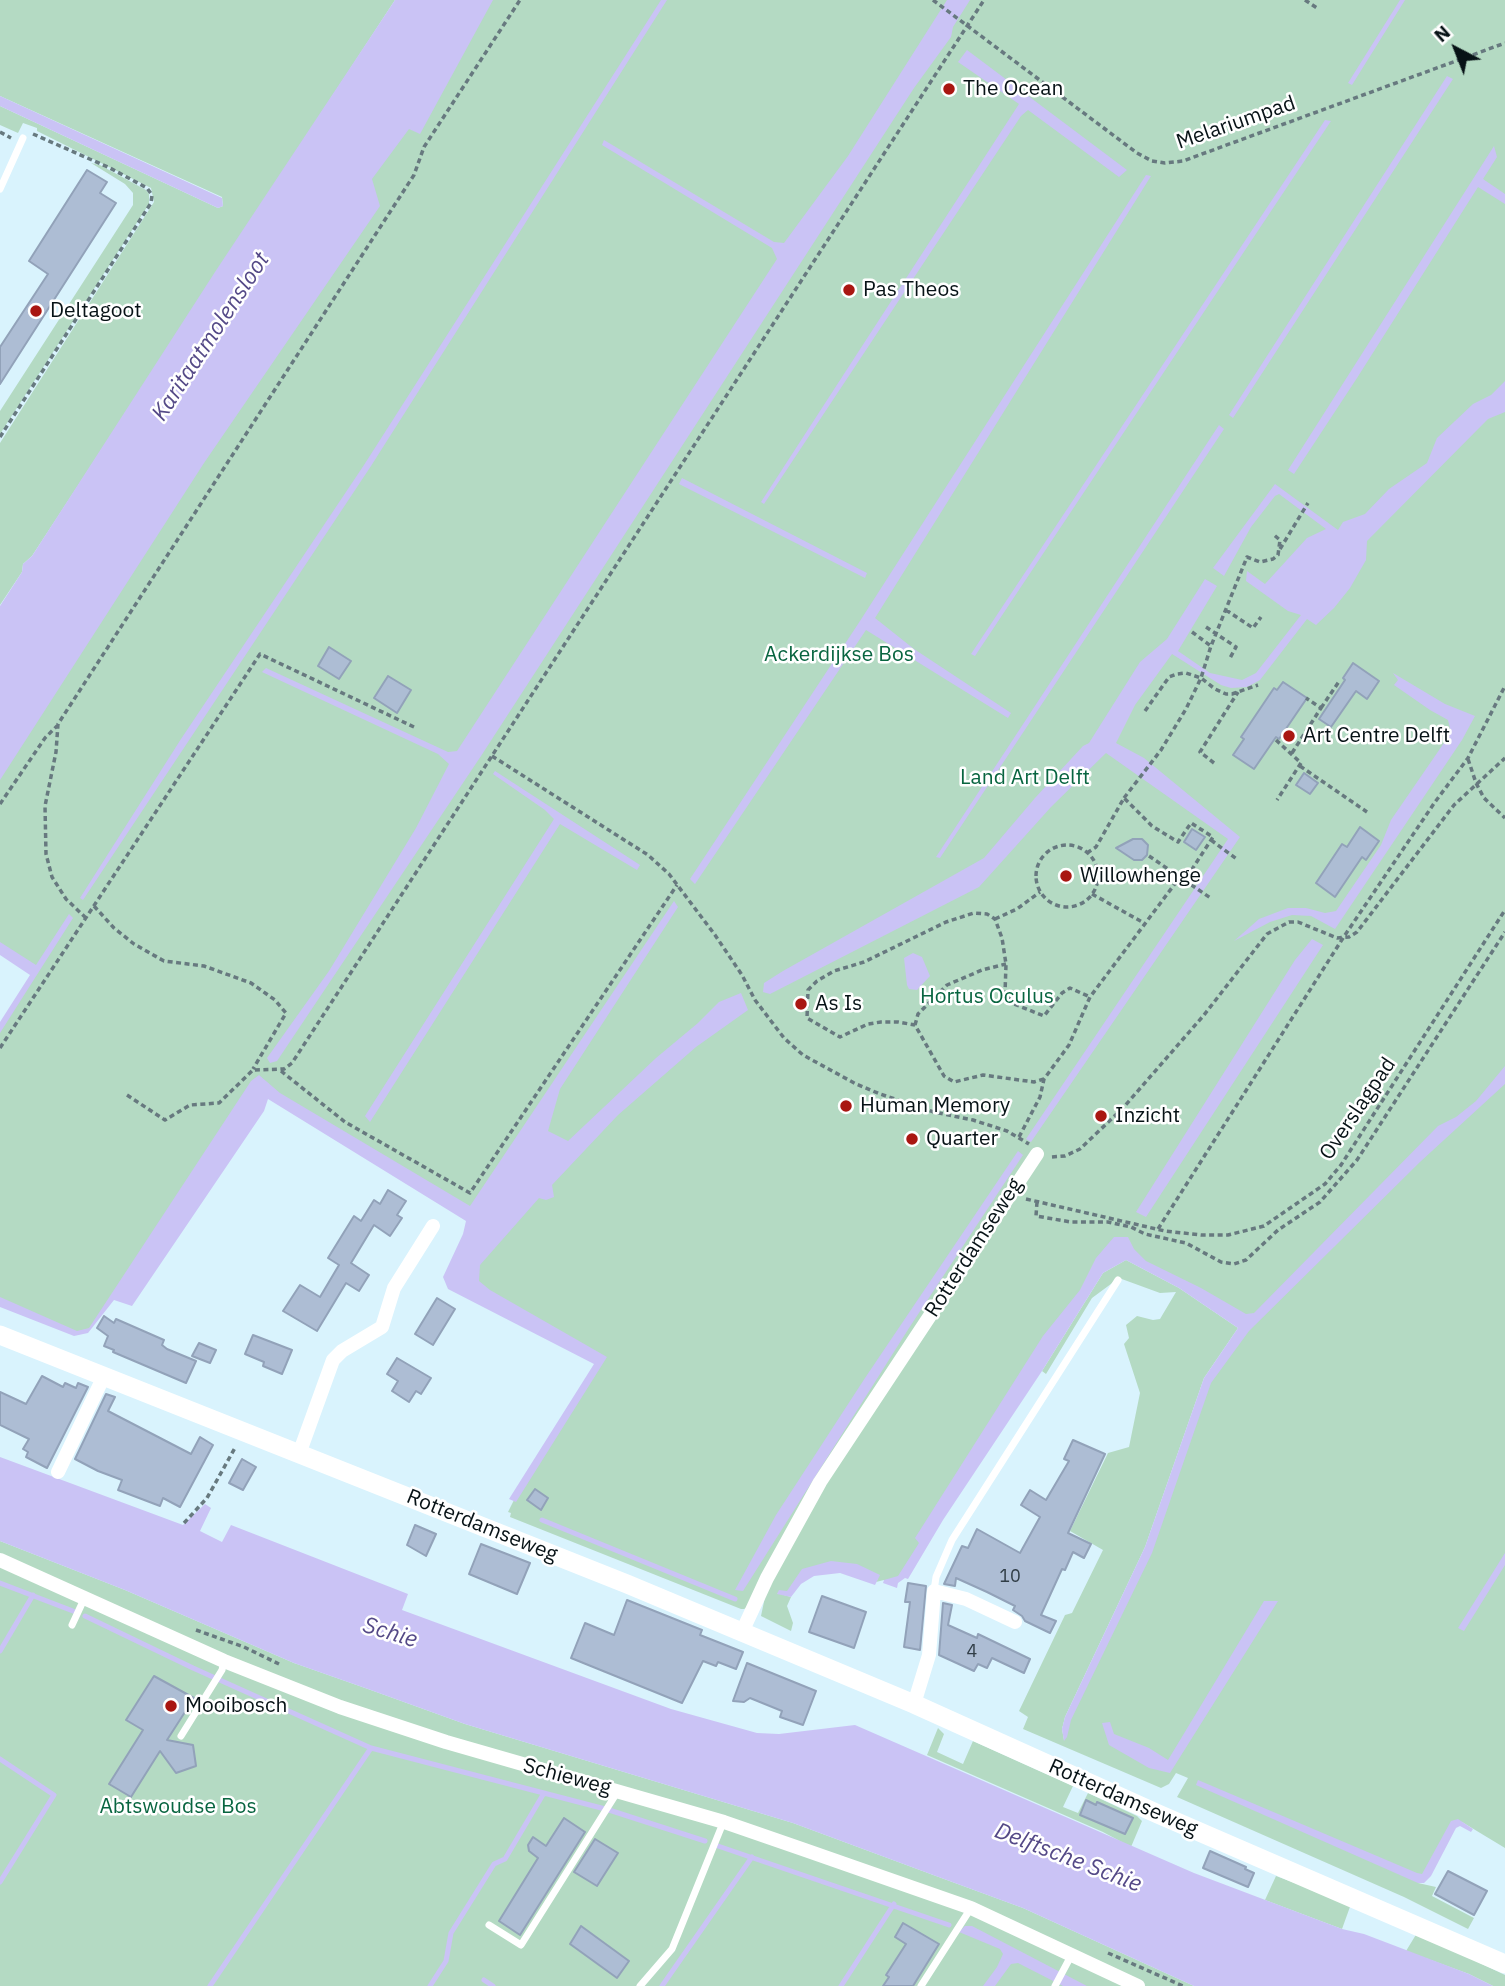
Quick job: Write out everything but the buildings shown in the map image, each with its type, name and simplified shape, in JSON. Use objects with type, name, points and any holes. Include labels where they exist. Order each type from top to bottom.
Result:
[{"type":"street","name":"Rotterdamseweg","points":[[742,1632],[767,1578],[820,1482],[1037,1154]]},
{"type":"street","points":[[299,1454],[333,1360],[342,1351],[382,1327],[394,1288],[433,1226]]},
{"type":"street","name":"Rotterdamseweg","points":[[0,1335],[742,1632],[914,1704],[1158,1814],[1505,1964]]},
{"type":"street","points":[[58,1472],[104,1376]]},
{"type":"street","name":"Schieweg","points":[[0,1560],[85,1597],[223,1665],[419,1734],[616,1795],[723,1822],[971,1908],[1070,1960],[1138,1986]]},
{"type":"street","points":[[914,1704],[929,1656],[934,1591],[966,1599],[1015,1622]]},
{"type":"lane","points":[[0,188],[23,138]]},
{"type":"lane","points":[[934,1591],[936,1577],[952,1540],[1118,1280]]},
{"type":"lane","points":[[72,1625],[85,1597]]},
{"type":"lane","points":[[181,1736],[223,1665]]},
{"type":"lane","points":[[489,1925],[521,1945],[616,1795]]},
{"type":"lane","points":[[640,1986],[672,1949],[723,1822]]},
{"type":"lane","points":[[921,1986],[971,1908]]},
{"type":"lane","points":[[1055,1986],[1070,1960]]},
{"type":"path","points":[[0,804],[44,738],[58,724],[414,175],[424,147],[520,0]]},
{"type":"path","name":"Melariumpad","points":[[933,0],[1137,153],[1152,161],[1164,163],[1183,161],[1505,43]]},
{"type":"path","points":[[253,1070],[284,1069],[292,1062],[984,0]]},
{"type":"path","points":[[1305,0],[1317,8]]},
{"type":"path","points":[[0,437],[151,203],[152,195],[147,188],[110,168],[30,133],[23,138]]},
{"type":"path","points":[[1087,853],[1096,847],[1124,798],[1154,759],[1186,709],[1201,678],[1247,556],[1261,562],[1278,555],[1308,503]]},
{"type":"path","points":[[1274,535],[1280,540],[1280,550]]},
{"type":"path","points":[[1226,610],[1253,628],[1261,617]]},
{"type":"path","points":[[1206,628],[1236,647],[1230,658]]},
{"type":"path","points":[[1192,632],[1211,646]]},
{"type":"path","points":[[0,1048],[260,654],[414,727]]},
{"type":"path","points":[[1145,710],[1169,677],[1186,673],[1201,678],[1226,694],[1258,685]]},
{"type":"path","points":[[1292,753],[1340,680]]},
{"type":"path","points":[[1157,1230],[1343,938],[1468,758],[1505,686]]},
{"type":"path","points":[[1214,763],[1200,752],[1239,691]]},
{"type":"path","points":[[1306,698],[1321,708]]},
{"type":"path","points":[[58,724],[56,752],[45,806],[46,854],[52,877],[66,899],[86,918]]},
{"type":"path","points":[[1276,740],[1301,763],[1277,800]]},
{"type":"path","points":[[492,756],[648,855],[669,874],[715,935],[755,1000],[775,1027],[803,1055],[880,1094],[934,1112],[973,1120],[1019,1137],[1037,1154],[1065,1156],[1080,1149],[1096,1136],[1123,1108],[1204,1015],[1260,942],[1275,929],[1289,922],[1298,922],[1343,938],[1349,937],[1362,927],[1454,804],[1505,758]]},
{"type":"path","points":[[1468,758],[1476,783],[1485,798],[1505,818]]},
{"type":"path","points":[[1300,766],[1367,811]]},
{"type":"path","points":[[1124,798],[1158,830],[1178,842],[1191,822],[1213,837],[1212,840],[1238,860]]},
{"type":"path","points":[[1185,880],[1212,840]]},
{"type":"path","points":[[1064,845],[1087,853],[1097,868],[1098,877],[1092,894],[1083,903],[1071,907],[1048,901],[1036,880],[1037,868],[1043,857],[1052,849],[1064,845]]},
{"type":"path","points":[[1149,856],[1212,899]]},
{"type":"path","points":[[1019,1137],[1040,1097],[1044,1079],[1069,1045],[1090,997],[1180,877]]},
{"type":"path","points":[[279,1069],[345,1122],[470,1193],[677,885]]},
{"type":"path","points":[[995,919],[1017,909],[1040,891]]},
{"type":"path","points":[[1092,894],[1143,923]]},
{"type":"path","points":[[94,906],[114,928],[134,944],[163,961],[204,965],[251,983],[275,1000],[286,1013],[253,1070],[219,1103],[190,1105],[165,1120],[127,1095]]},
{"type":"path","name":"Overslagpad","points":[[1009,1194],[1157,1230],[1228,1235],[1264,1226],[1325,1184],[1362,1135],[1505,910]]},
{"type":"path","points":[[915,1025],[898,1022],[868,1024],[841,1037],[807,1018],[808,990],[834,971],[864,962],[960,916],[974,913],[987,914],[995,919],[1002,938],[1006,964],[1005,993],[1014,1004],[1045,1016],[1062,993],[1070,988],[1090,997]]},
{"type":"path","points":[[1037,1202],[1036,1216],[1071,1222],[1108,1222],[1186,1243],[1220,1262],[1234,1264],[1246,1260],[1278,1230],[1320,1202],[1357,1160],[1505,932]]},
{"type":"path","points":[[1006,964],[982,970],[947,985],[918,1014],[915,1025],[944,1076],[954,1082],[983,1075],[1034,1082],[1044,1079]]},
{"type":"path","points":[[184,1523],[207,1498],[244,1432]]},
{"type":"green space","points":[[0,0],[395,0],[32,556],[23,564],[22,572],[0,605],[0,443],[154,202],[151,188],[37,131],[37,128],[23,123],[18,133],[0,125],[0,106],[218,208],[223,206],[222,197],[0,96]]},
{"type":"green space","name":"Land Art Delft","points":[[481,0],[1505,0],[1505,1848],[1462,1822],[1456,1824],[1418,1883],[1436,1887],[1432,1896],[1474,1918],[1468,1929],[1404,1897],[1177,1797],[1188,1778],[1176,1773],[1169,1784],[1161,1788],[1023,1729],[1028,1717],[1019,1711],[1065,1615],[1072,1613],[1103,1550],[1070,1531],[1108,1453],[1129,1447],[1140,1393],[1124,1344],[1129,1338],[1126,1325],[1137,1316],[1160,1319],[1176,1292],[1160,1293],[1119,1278],[1092,1298],[1046,1374],[1042,1371],[1103,1273],[1126,1260],[1179,1288],[1238,1328],[1204,1378],[1145,1547],[1065,1717],[1062,1729],[1064,1740],[1067,1722],[1150,1549],[1208,1381],[1244,1323],[1118,1249],[895,1583],[884,1580],[876,1582],[878,1578],[846,1569],[810,1572],[789,1594],[777,1593],[791,1597],[787,1606],[793,1623],[791,1631],[761,1616],[765,1597],[741,1609],[510,1517],[511,1513],[508,1512],[517,1494],[600,1361],[464,1280],[481,1228],[259,1085],[88,1331],[75,1334],[0,1304],[0,1026],[35,972],[0,948],[0,749]]},
{"type":"green space","points":[[91,163],[100,165],[146,190],[149,204],[0,434],[0,411],[133,205],[133,193],[125,184]]},
{"type":"green space","name":"Abtswoudse Bos","points":[[0,1541],[125,1590],[294,1663],[465,1724],[793,1823],[1023,1908],[1194,1986],[0,1986]]},
{"type":"green space","points":[[938,1728],[944,1734],[937,1752],[963,1764],[973,1741],[1073,1786],[1063,1807],[1078,1813],[1088,1793],[1137,1816],[1142,1821],[1131,1847],[1103,1832],[927,1755]]},
{"type":"green space","points":[[1276,1876],[1351,1904],[1342,1929],[1265,1900]]},
{"type":"green space","points":[[1417,1933],[1505,1975],[1505,1986],[1493,1986],[1469,1974],[1406,1951]]},
{"type":"water","name":"Karitaatmolensloot","points":[[395,0],[493,0],[420,134],[409,129],[372,179],[380,206],[204,463],[0,780],[0,606],[22,572],[23,564],[32,556]]},
{"type":"water","points":[[661,0],[667,0],[371,466],[83,900],[80,898],[181,739],[364,465]]},
{"type":"water","points":[[947,0],[970,0],[953,27],[951,37],[914,88],[481,756],[277,1061],[270,1063],[267,1058],[329,971],[416,828],[449,764],[438,754],[262,672],[266,668],[448,752],[457,751],[777,259],[772,248],[602,145],[604,140],[774,242],[784,243],[848,156]]},
{"type":"water","points":[[1400,0],[1405,0],[1352,85],[1348,83]]},
{"type":"water","points":[[967,50],[1127,170],[1119,177],[1028,110],[1021,116],[764,504],[761,502],[1019,104],[958,62]]},
{"type":"water","points":[[1447,76],[1453,79],[1233,418],[1229,415]]},
{"type":"water","points":[[0,96],[222,198],[223,206],[218,208],[0,106]]},
{"type":"water","points":[[1325,120],[1331,121],[975,656],[971,654]]},
{"type":"water","points":[[1494,146],[1497,157],[1483,179],[1505,194],[1505,204],[1478,187],[1294,474],[1288,470]]},
{"type":"water","points":[[1146,175],[1151,176],[875,618],[914,649],[1011,713],[1008,718],[866,630],[695,884],[690,879],[860,621]]},
{"type":"water","points":[[1505,381],[1505,412],[1488,419],[1367,541],[1366,560],[1350,588],[1316,625],[1307,619],[1260,680],[1247,687],[1231,688],[1221,685],[1172,654],[1135,705],[1116,743],[1144,758],[1240,837],[1031,1142],[1026,1139],[1228,839],[1106,753],[1051,807],[979,887],[770,994],[763,992],[764,983],[783,971],[984,858],[1035,798],[1083,746],[1089,743],[1140,662],[1167,639],[1205,579],[1217,586],[1178,651],[1210,673],[1242,680],[1256,673],[1301,615],[1288,611],[1246,581],[1247,571],[1265,584],[1307,538],[1326,529],[1279,494],[1251,527],[1224,576],[1213,568],[1275,484],[1338,530],[1343,522],[1365,514],[1389,489],[1427,463],[1437,438],[1473,404],[1491,395]]},
{"type":"water","points":[[1219,425],[1224,429],[940,858],[936,857]]},
{"type":"water","points":[[682,478],[867,573],[865,578],[679,484]]},
{"type":"water","points":[[1393,673],[1445,704],[1475,716],[1462,740],[1335,929],[1311,916],[1292,915],[1270,922],[1234,941],[1259,919],[1288,908],[1306,908],[1325,913],[1336,911],[1381,845],[1391,820],[1446,740],[1450,728],[1448,720],[1394,685],[1398,680]]},
{"type":"water","points":[[495,771],[640,865],[637,870],[560,824],[370,1122],[365,1116],[554,819],[493,774]]},
{"type":"water","points":[[674,901],[678,907],[560,1089],[548,1131],[568,1141],[719,1002],[741,993],[748,1010],[696,1047],[618,1115],[552,1185],[554,1197],[546,1200],[539,1198],[480,1265],[479,1281],[490,1290],[607,1357],[516,1502],[509,1499],[594,1364],[448,1289],[443,1277],[463,1234],[466,1221],[268,1099],[264,1111],[132,1306],[114,1300],[88,1333],[74,1336],[0,1307],[0,1297],[77,1331],[89,1328],[251,1081],[259,1075],[280,1093],[470,1206]]},
{"type":"water","points":[[69,914],[73,918],[0,1033],[0,1022],[30,975],[0,955],[0,942],[36,965]]},
{"type":"water","points":[[1312,939],[1323,945],[1146,1217],[1136,1212],[1295,960]]},
{"type":"water","points":[[913,953],[922,957],[930,976],[917,990],[909,989],[907,985],[904,958]]},
{"type":"water","points":[[1505,1066],[1505,1084],[1420,1162],[1249,1331],[1211,1383],[1152,1553],[1071,1720],[1064,1741],[1062,1729],[1065,1717],[1145,1547],[1204,1378],[1238,1328],[1179,1288],[1126,1260],[1103,1273],[943,1520],[908,1579],[898,1583],[897,1588],[883,1583],[884,1580],[898,1576],[919,1543],[915,1538],[1043,1336],[1080,1290],[1096,1258],[1114,1237],[1128,1237],[1134,1249],[1146,1261],[1246,1314],[1254,1313],[1438,1126],[1456,1117],[1476,1101]]},
{"type":"water","points":[[1018,1151],[1023,1155],[909,1328],[743,1591],[735,1590],[776,1515]]},
{"type":"water","points":[[0,1457],[183,1525],[205,1504],[211,1508],[200,1531],[222,1542],[231,1525],[408,1594],[402,1610],[671,1709],[757,1733],[779,1734],[855,1725],[1194,1873],[1342,1929],[1364,1934],[1469,1974],[1493,1986],[1194,1986],[1023,1908],[793,1823],[465,1724],[294,1663],[125,1590],[0,1541]]},
{"type":"water","points":[[1505,1553],[1505,1565],[1464,1631],[1458,1628]]},
{"type":"water","points":[[831,1561],[857,1564],[880,1575],[875,1585],[840,1573],[814,1576],[801,1584],[791,1597],[777,1594],[779,1590],[787,1591],[802,1569]]},
{"type":"water","points":[[1264,1601],[1278,1601],[1170,1773],[1149,1768],[1109,1745],[1102,1723],[1110,1722],[1114,1734],[1149,1748],[1168,1760]]},
{"type":"water","points":[[1198,1780],[1422,1874],[1451,1821],[1458,1819],[1473,1829],[1471,1832],[1460,1826],[1456,1828],[1431,1876],[1424,1883],[1418,1883],[1196,1785]]},
{"type":"water","points":[[965,1926],[972,1926],[1087,1986],[1063,1986],[1018,1963],[1011,1964],[995,1986],[983,1986],[1003,1954],[1000,1949],[959,1932]]},
{"type":"waterway","points":[[542,1520],[735,1599]]},
{"type":"waterway","points":[[0,1583],[73,1611]]},
{"type":"waterway","points":[[0,1651],[33,1595]]},
{"type":"waterway","points":[[85,1616],[371,1748],[609,1810],[705,1841]]},
{"type":"waterway","points":[[210,1986],[371,1748]]},
{"type":"waterway","points":[[0,1759],[54,1795],[0,1882]]},
{"type":"waterway","points":[[430,1986],[446,1961],[451,1933],[494,1864],[505,1859],[544,1793]]},
{"type":"waterway","points":[[718,1846],[949,1925]]},
{"type":"waterway","points":[[662,1986],[752,1857]]},
{"type":"waterway","points":[[841,1986],[894,1904]]},
{"type":"waterway","points":[[484,1980],[493,1986]]},
{"type":"place","name":"The Ocean","points":[[949,89]]},
{"type":"place","name":"Pas Theos","points":[[849,290]]},
{"type":"place","name":"Deltagoot","points":[[36,311]]},
{"type":"place","name":"Art Centre Delft","points":[[1289,736]]},
{"type":"place","name":"Willowhenge","points":[[1066,876]]},
{"type":"place","name":"As Is","points":[[801,1004]]},
{"type":"place","name":"Human Memory","points":[[846,1106]]},
{"type":"place","name":"Inzicht","points":[[1101,1116]]},
{"type":"place","name":"Quarter","points":[[912,1139]]},
{"type":"place","name":"Mooibosch","points":[[171,1706]]},
{"type":"park label","name":"Ackerdijkse Bos","points":[[839,655]]},
{"type":"park label","name":"Hortus Oculus","points":[[987,997]]},
{"type":"water label","name":"Schie","points":[[390,1633]]},
{"type":"water label","name":"Delftsche Schie","points":[[1068,1858]]}]
